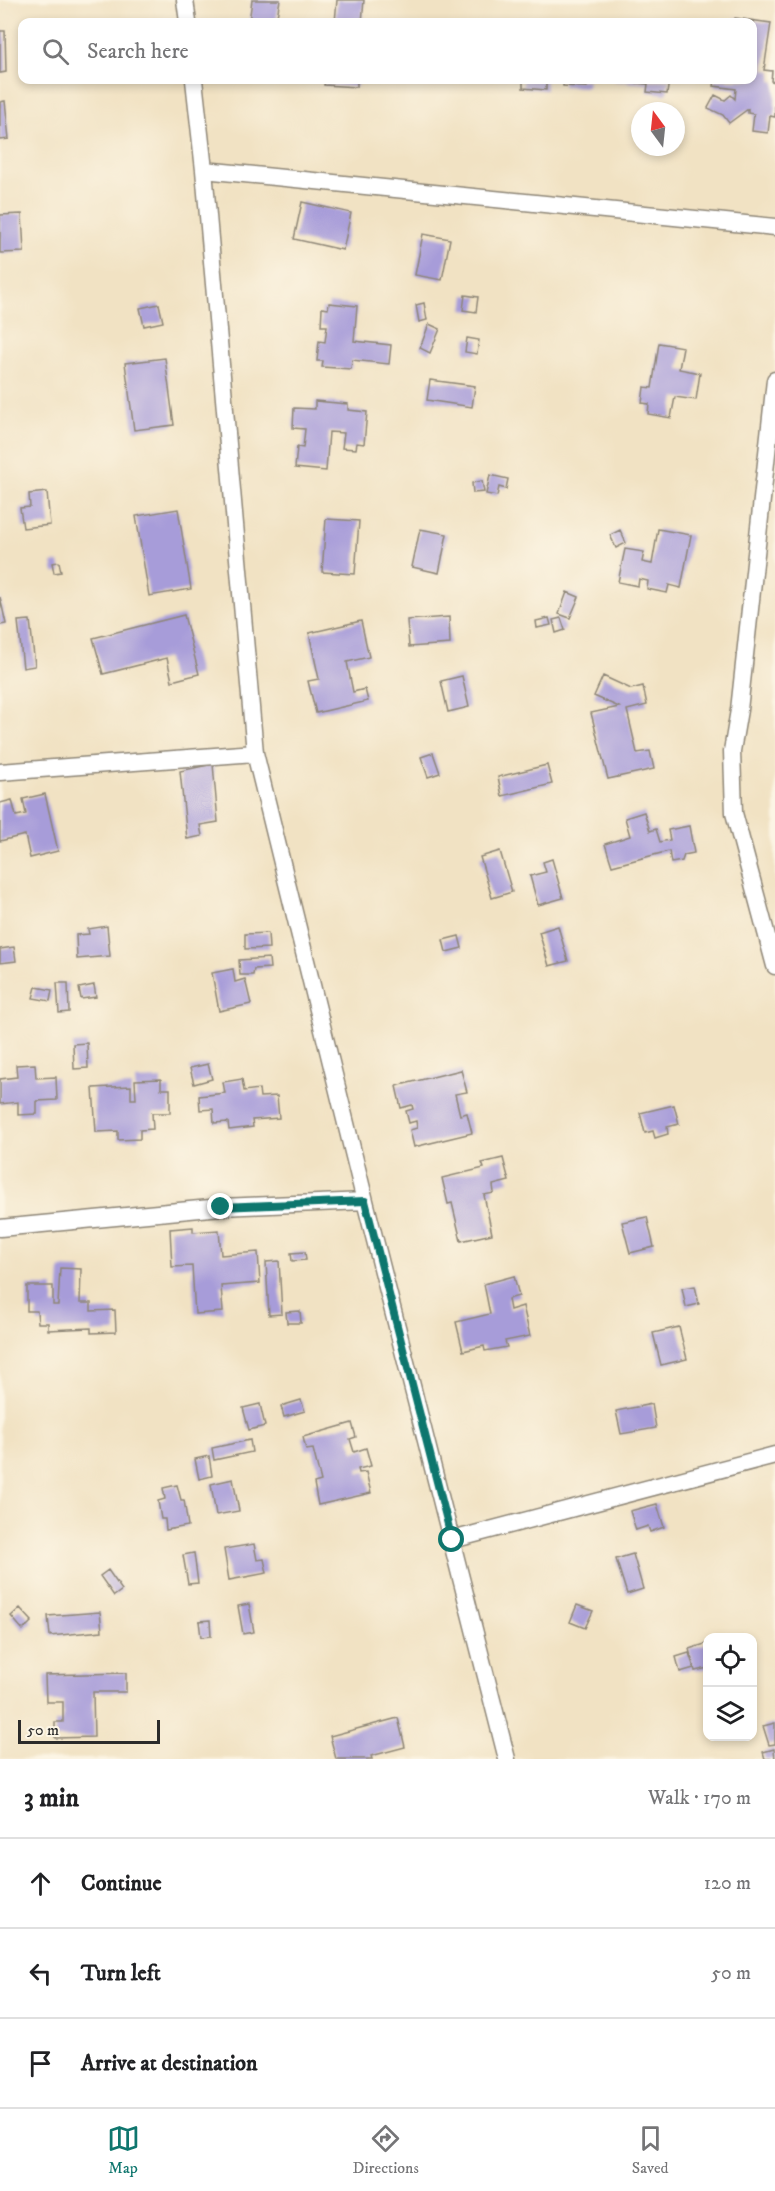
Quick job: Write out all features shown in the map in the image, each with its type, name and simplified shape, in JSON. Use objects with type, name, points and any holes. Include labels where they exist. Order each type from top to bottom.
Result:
[{"type":"street","points":[[186,0],[188,18]]},
{"type":"street","points":[[194,84],[255,753],[365,1201],[507,1759]]},
{"type":"street","points":[[204,170],[775,227]]},
{"type":"street","points":[[775,380],[739,710],[732,751],[734,813],[775,966]]},
{"type":"street","points":[[0,772],[255,753]]},
{"type":"street","points":[[0,1228],[221,1207],[365,1201]]},
{"type":"street","points":[[452,1540],[775,1455]]},
{"type":"building","points":[[252,0],[280,0],[277,18],[250,18]]},
{"type":"building","points":[[337,0],[364,0],[362,18],[335,18]]},
{"type":"building","points":[[757,21],[771,23],[764,70],[772,71],[771,81],[775,82],[775,117],[770,116],[768,133],[752,131],[754,114],[748,113],[748,109],[729,123],[723,115],[708,108],[715,95],[725,100],[731,95],[735,99],[736,89],[714,86],[714,84],[757,84]]},
{"type":"building","points":[[0,31],[5,31],[6,72],[0,73]]},
{"type":"building","points":[[357,84],[357,87],[324,85]]},
{"type":"building","points":[[523,84],[546,84],[546,90],[523,88]]},
{"type":"building","points":[[563,84],[587,84],[587,87],[563,86]]},
{"type":"building","points":[[648,84],[668,84],[667,94],[647,92]]},
{"type":"building","points":[[5,101],[9,139],[0,140],[0,102]]},
{"type":"building","points":[[302,202],[351,213],[343,250],[294,239]]},
{"type":"building","points":[[22,214],[24,252],[0,253],[0,215]]},
{"type":"building","points":[[423,234],[450,239],[442,280],[415,275]]},
{"type":"building","points":[[465,295],[478,297],[476,312],[463,310]]},
{"type":"building","points":[[329,303],[357,306],[354,341],[391,345],[389,364],[352,360],[351,369],[322,367],[323,361],[317,361],[319,341],[325,342],[327,326],[321,326],[322,308],[328,309]]},
{"type":"building","points":[[424,303],[427,320],[419,322],[416,305]]},
{"type":"building","points":[[159,304],[163,322],[144,326],[140,308]]},
{"type":"building","points":[[429,324],[440,329],[430,353],[420,348]]},
{"type":"building","points":[[467,338],[479,340],[477,354],[465,352]]},
{"type":"building","points":[[659,343],[683,347],[679,369],[700,373],[696,400],[675,397],[671,418],[648,414],[649,404],[642,403],[644,387],[652,388]]},
{"type":"building","points":[[165,358],[174,425],[134,430],[125,363]]},
{"type":"building","points":[[430,380],[475,386],[472,407],[427,400]]},
{"type":"building","points":[[315,401],[348,404],[348,410],[367,412],[364,444],[357,443],[356,449],[342,448],[344,433],[329,432],[326,471],[295,468],[297,447],[303,448],[305,429],[293,428],[294,408],[315,409]]},
{"type":"building","points":[[490,475],[508,479],[506,489],[499,487],[497,496],[486,494]]},
{"type":"building","points":[[482,481],[484,492],[473,493],[472,483]]},
{"type":"building","points":[[47,492],[50,525],[23,528],[20,508],[30,507],[29,494]]},
{"type":"building","points":[[178,509],[191,589],[149,596],[136,516]]},
{"type":"building","points":[[326,519],[359,521],[355,574],[322,572]]},
{"type":"building","points":[[420,529],[447,534],[439,573],[412,567]]},
{"type":"building","points":[[658,529],[691,535],[681,588],[669,585],[667,593],[647,589],[648,581],[639,579],[638,586],[618,582],[625,549],[644,552],[642,562],[652,564]]},
{"type":"building","points":[[620,530],[626,543],[616,548],[610,535]]},
{"type":"building","points":[[59,562],[61,572],[54,573],[52,563]]},
{"type":"building","points":[[567,592],[579,597],[570,618],[559,614]]},
{"type":"building","points":[[0,597],[6,624],[0,625]]},
{"type":"building","points":[[184,615],[199,674],[172,681],[167,658],[103,674],[93,638]]},
{"type":"building","points":[[449,617],[450,644],[409,647],[407,620]]},
{"type":"building","points":[[549,618],[551,625],[537,628],[536,621]]},
{"type":"building","points":[[561,618],[565,630],[556,633],[553,620]]},
{"type":"building","points":[[30,620],[35,666],[23,668],[18,621]]},
{"type":"building","points":[[361,621],[369,657],[347,662],[353,692],[365,689],[368,701],[316,713],[308,681],[319,679],[309,633]]},
{"type":"building","points":[[462,676],[469,707],[448,712],[441,681]]},
{"type":"building","points":[[603,676],[631,689],[643,686],[647,705],[627,710],[637,753],[650,751],[654,769],[608,779],[591,713],[619,707],[594,696]]},
{"type":"building","points":[[433,753],[440,773],[428,777],[421,757]]},
{"type":"building","points":[[213,764],[218,822],[200,825],[202,836],[187,839],[180,771]]},
{"type":"building","points":[[547,765],[552,784],[502,796],[498,777]]},
{"type":"building","points":[[45,794],[58,851],[30,858],[25,835],[0,841],[0,803],[12,800],[16,816],[26,814],[23,799]]},
{"type":"building","points":[[644,812],[650,831],[656,829],[660,842],[670,840],[668,830],[689,826],[694,853],[684,855],[682,861],[671,863],[669,851],[612,866],[605,844],[630,836],[625,818]]},
{"type":"building","points":[[500,851],[512,892],[492,898],[480,857]]},
{"type":"building","points":[[552,859],[563,898],[538,905],[530,876],[546,872],[543,862]]},
{"type":"building","points":[[107,926],[110,956],[77,959],[76,935],[89,934],[88,929]]},
{"type":"building","points":[[558,926],[568,961],[549,966],[539,932]]},
{"type":"building","points":[[268,933],[269,948],[245,949],[245,934]]},
{"type":"building","points":[[459,936],[462,948],[446,952],[443,940]]},
{"type":"building","points":[[14,947],[16,961],[0,963],[0,949]]},
{"type":"building","points":[[269,958],[270,968],[254,969],[253,975],[240,975],[239,960]]},
{"type":"building","points":[[233,969],[235,982],[245,979],[251,1004],[219,1011],[212,973]]},
{"type":"building","points":[[57,983],[68,983],[69,1012],[59,1013]]},
{"type":"building","points":[[94,985],[96,997],[81,999],[79,988]]},
{"type":"building","points":[[36,987],[52,990],[50,1001],[33,998]]},
{"type":"building","points":[[87,1043],[88,1068],[74,1069],[73,1044]]},
{"type":"building","points":[[35,1064],[36,1078],[56,1077],[57,1100],[37,1101],[37,1114],[18,1115],[18,1102],[0,1104],[0,1079],[17,1077],[16,1065]]},
{"type":"building","points":[[208,1064],[212,1079],[194,1084],[190,1068]]},
{"type":"building","points":[[461,1070],[467,1092],[455,1094],[460,1115],[467,1113],[472,1133],[414,1147],[410,1130],[417,1128],[416,1121],[409,1123],[406,1111],[413,1109],[412,1105],[401,1108],[396,1086]]},
{"type":"building","points":[[161,1079],[161,1089],[170,1089],[170,1113],[152,1113],[153,1129],[140,1130],[140,1139],[118,1140],[118,1131],[96,1132],[93,1088],[131,1086],[131,1099],[136,1099],[135,1080]]},
{"type":"building","points":[[242,1079],[244,1091],[259,1089],[260,1097],[277,1096],[279,1118],[252,1120],[253,1127],[229,1130],[228,1122],[214,1123],[213,1109],[200,1110],[199,1096],[225,1093],[223,1082]]},
{"type":"building","points":[[674,1105],[679,1124],[667,1127],[668,1134],[655,1138],[653,1131],[645,1133],[640,1113]]},
{"type":"building","points":[[503,1158],[509,1181],[493,1185],[494,1193],[484,1195],[492,1234],[461,1241],[452,1203],[448,1204],[442,1178],[484,1168],[482,1163]]},
{"type":"building","points":[[647,1217],[654,1247],[630,1253],[622,1222]]},
{"type":"building","points":[[193,1227],[193,1232],[219,1230],[221,1255],[258,1252],[260,1283],[221,1286],[223,1312],[195,1314],[192,1266],[172,1267],[170,1229]]},
{"type":"building","points":[[305,1252],[306,1260],[292,1261],[291,1253]]},
{"type":"building","points":[[279,1261],[282,1314],[269,1315],[266,1262]]},
{"type":"building","points":[[60,1268],[81,1269],[80,1303],[91,1303],[91,1311],[115,1310],[116,1332],[91,1333],[91,1328],[48,1330],[48,1323],[38,1323],[37,1311],[27,1311],[27,1286],[53,1286],[53,1305],[58,1305]]},
{"type":"building","points":[[514,1276],[519,1296],[508,1299],[510,1310],[523,1306],[530,1336],[505,1341],[507,1347],[485,1351],[484,1346],[463,1351],[456,1322],[490,1314],[484,1284]]},
{"type":"building","points":[[695,1286],[699,1304],[686,1307],[682,1288]]},
{"type":"building","points":[[300,1311],[301,1323],[287,1323],[286,1312]]},
{"type":"building","points":[[679,1327],[687,1359],[661,1365],[653,1333]]},
{"type":"building","points":[[301,1400],[305,1411],[284,1417],[281,1406]]},
{"type":"building","points":[[260,1404],[265,1426],[249,1430],[243,1408]]},
{"type":"building","points":[[652,1404],[656,1428],[621,1434],[616,1411]]},
{"type":"building","points":[[352,1423],[356,1437],[350,1439],[354,1452],[366,1448],[371,1466],[358,1469],[359,1473],[366,1472],[371,1493],[318,1505],[314,1483],[321,1481],[313,1449],[306,1450],[303,1437]]},
{"type":"building","points":[[250,1440],[252,1452],[214,1460],[212,1448]]},
{"type":"building","points":[[209,1456],[212,1476],[199,1479],[195,1459]]},
{"type":"building","points":[[233,1479],[239,1511],[216,1515],[211,1484]]},
{"type":"building","points":[[177,1485],[181,1500],[184,1500],[188,1526],[166,1530],[165,1519],[161,1519],[158,1501],[165,1499],[163,1488]]},
{"type":"building","points":[[657,1504],[664,1527],[650,1532],[648,1526],[636,1530],[630,1511]]},
{"type":"building","points":[[254,1544],[257,1560],[264,1559],[267,1573],[229,1580],[224,1549]]},
{"type":"building","points":[[194,1553],[198,1583],[188,1584],[183,1555]]},
{"type":"building","points":[[633,1554],[643,1589],[627,1594],[616,1559]]},
{"type":"building","points":[[108,1570],[122,1590],[114,1596],[100,1576]]},
{"type":"building","points":[[249,1604],[254,1632],[243,1634],[238,1606]]},
{"type":"building","points":[[577,1605],[593,1611],[585,1628],[570,1622]]},
{"type":"building","points":[[20,1608],[32,1621],[23,1630],[11,1616]]},
{"type":"building","points":[[100,1612],[102,1631],[50,1636],[48,1616]]},
{"type":"building","points":[[210,1620],[211,1636],[201,1637],[199,1621]]},
{"type":"building","points":[[703,1645],[703,1669],[695,1671],[689,1649]]},
{"type":"building","points":[[689,1653],[694,1668],[680,1672],[676,1657]]},
{"type":"building","points":[[126,1673],[126,1692],[93,1692],[94,1737],[55,1738],[55,1722],[63,1722],[63,1702],[46,1702],[45,1675]]},
{"type":"building","points":[[398,1718],[405,1747],[371,1756],[372,1759],[336,1759],[330,1736]]},
{"type":"building","points":[[775,1723],[775,1744],[769,1745],[763,1726]]},
{"type":"building","points":[[774,1749],[775,1759],[765,1759],[763,1752]]},
{"type":"route","points":[[221,1207],[365,1201],[452,1540]]}]
